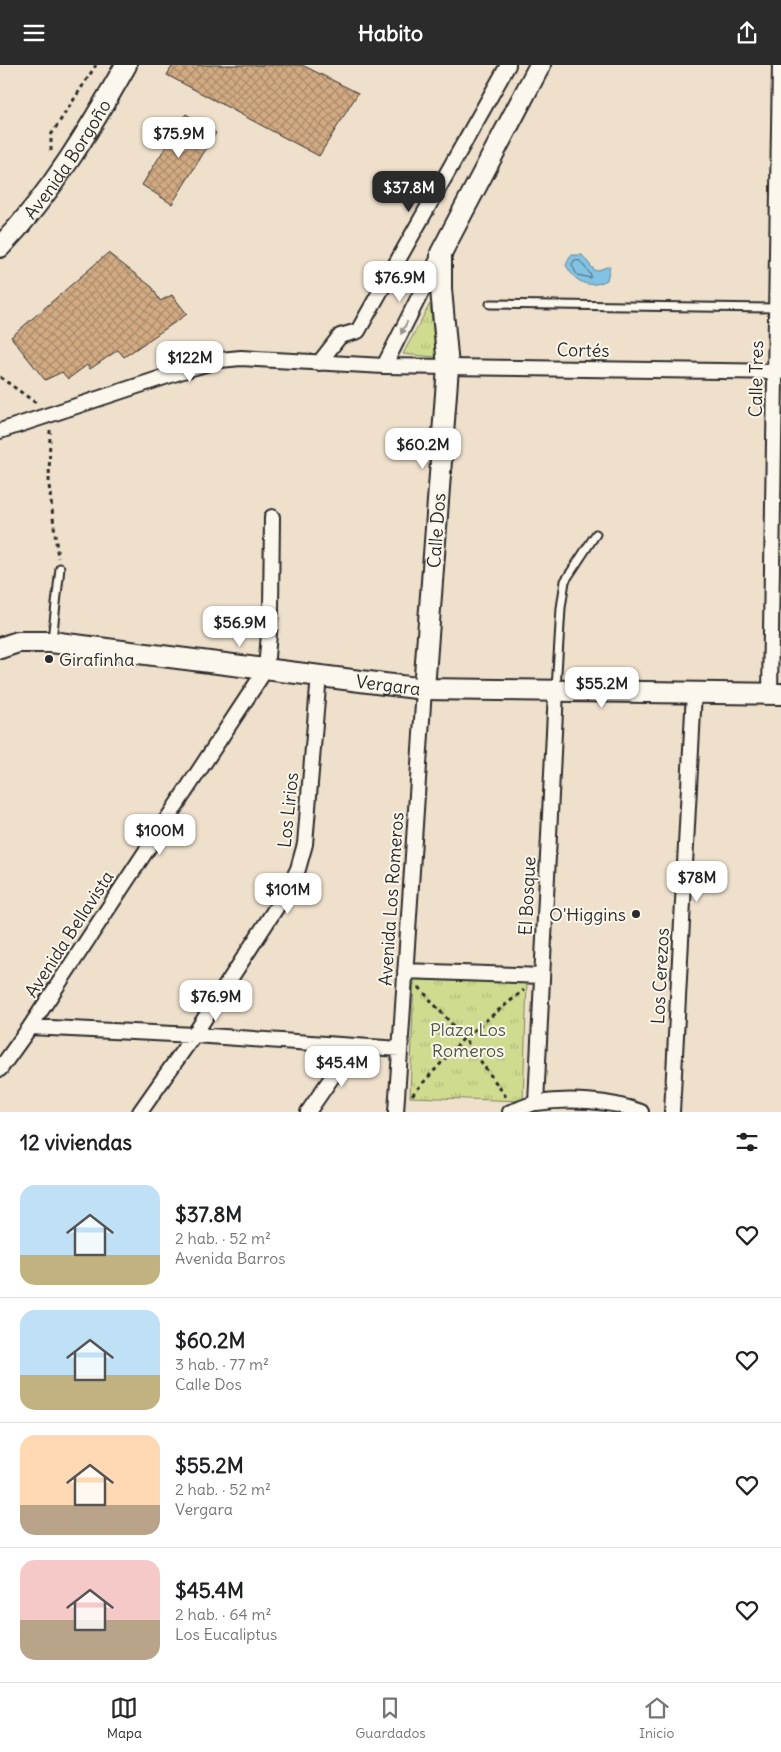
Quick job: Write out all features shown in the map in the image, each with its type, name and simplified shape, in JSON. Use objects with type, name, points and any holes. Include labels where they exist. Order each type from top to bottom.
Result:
[{"type":"street","name":"Avenida Borgoño","points":[[0,247],[42,198],[98,116],[126,65]]},
{"type":"street","points":[[319,363],[340,336],[358,331],[508,65]]},
{"type":"street","points":[[384,366],[540,65]]},
{"type":"street","name":"Calle Tres","points":[[776,694],[778,372],[776,308],[779,222],[780,65]]},
{"type":"street","name":"Calle Dos","points":[[424,689],[448,367],[441,289],[441,253]]},
{"type":"street","name":"Cortés","points":[[0,431],[50,413],[220,360],[241,358],[384,366],[778,372]]},
{"type":"street","points":[[266,669],[271,610],[272,517]]},
{"type":"street","name":"Vergara","points":[[0,647],[18,642],[51,642],[424,689],[776,694]]},
{"type":"street","name":"Avenida Bellavista","points":[[0,1069],[30,1027],[266,669]]},
{"type":"street","name":"Los Lirios","points":[[140,1112],[194,1035],[286,891],[298,869],[306,831],[319,675]]},
{"type":"street","name":"Avenida Los Romeros","points":[[396,1112],[424,689]]},
{"type":"street","name":"El Bosque","points":[[536,1103],[556,691]]},
{"type":"street","name":"Los Cerezos","points":[[672,1112],[694,693]]},
{"type":"street","points":[[405,971],[542,976]]},
{"type":"street","points":[[30,1027],[194,1035],[400,1049]]},
{"type":"street","points":[[308,1112],[352,1047]]},
{"type":"street","points":[[513,1111],[536,1103],[556,1101],[606,1104],[627,1107],[641,1112]]},
{"type":"lane","points":[[490,304],[776,308]]},
{"type":"lane","points":[[556,691],[561,608],[565,581],[596,534]]},
{"type":"lane","points":[[51,642],[60,568]]},
{"type":"path","points":[[51,153],[51,135],[96,65]]},
{"type":"path","points":[[0,377],[50,413],[49,485],[60,568]]},
{"type":"path","points":[[405,971],[464,1038],[513,1111]]},
{"type":"path","points":[[410,1097],[464,1038],[542,976]]},
{"type":"green space","points":[[430,304],[436,357],[403,354]]},
{"type":"green space","name":"Plaza Los Romeros","points":[[414,977],[527,981],[523,1101],[410,1097]]},
{"type":"water","points":[[571,255],[582,255],[595,271],[610,266],[607,280],[588,284],[578,280],[566,265]]},
{"type":"building","points":[[173,65],[302,65],[358,93],[319,156],[167,75]]},
{"type":"building","points":[[186,114],[216,133],[172,204],[142,185]]},
{"type":"building","points":[[108,253],[152,287],[160,301],[172,295],[187,314],[124,357],[118,350],[90,369],[87,365],[68,379],[62,372],[45,380],[11,337]]},
{"type":"place","name":"Girafinha","points":[[49,659]]},
{"type":"place","name":"O'Higgins","points":[[636,914]]}]
